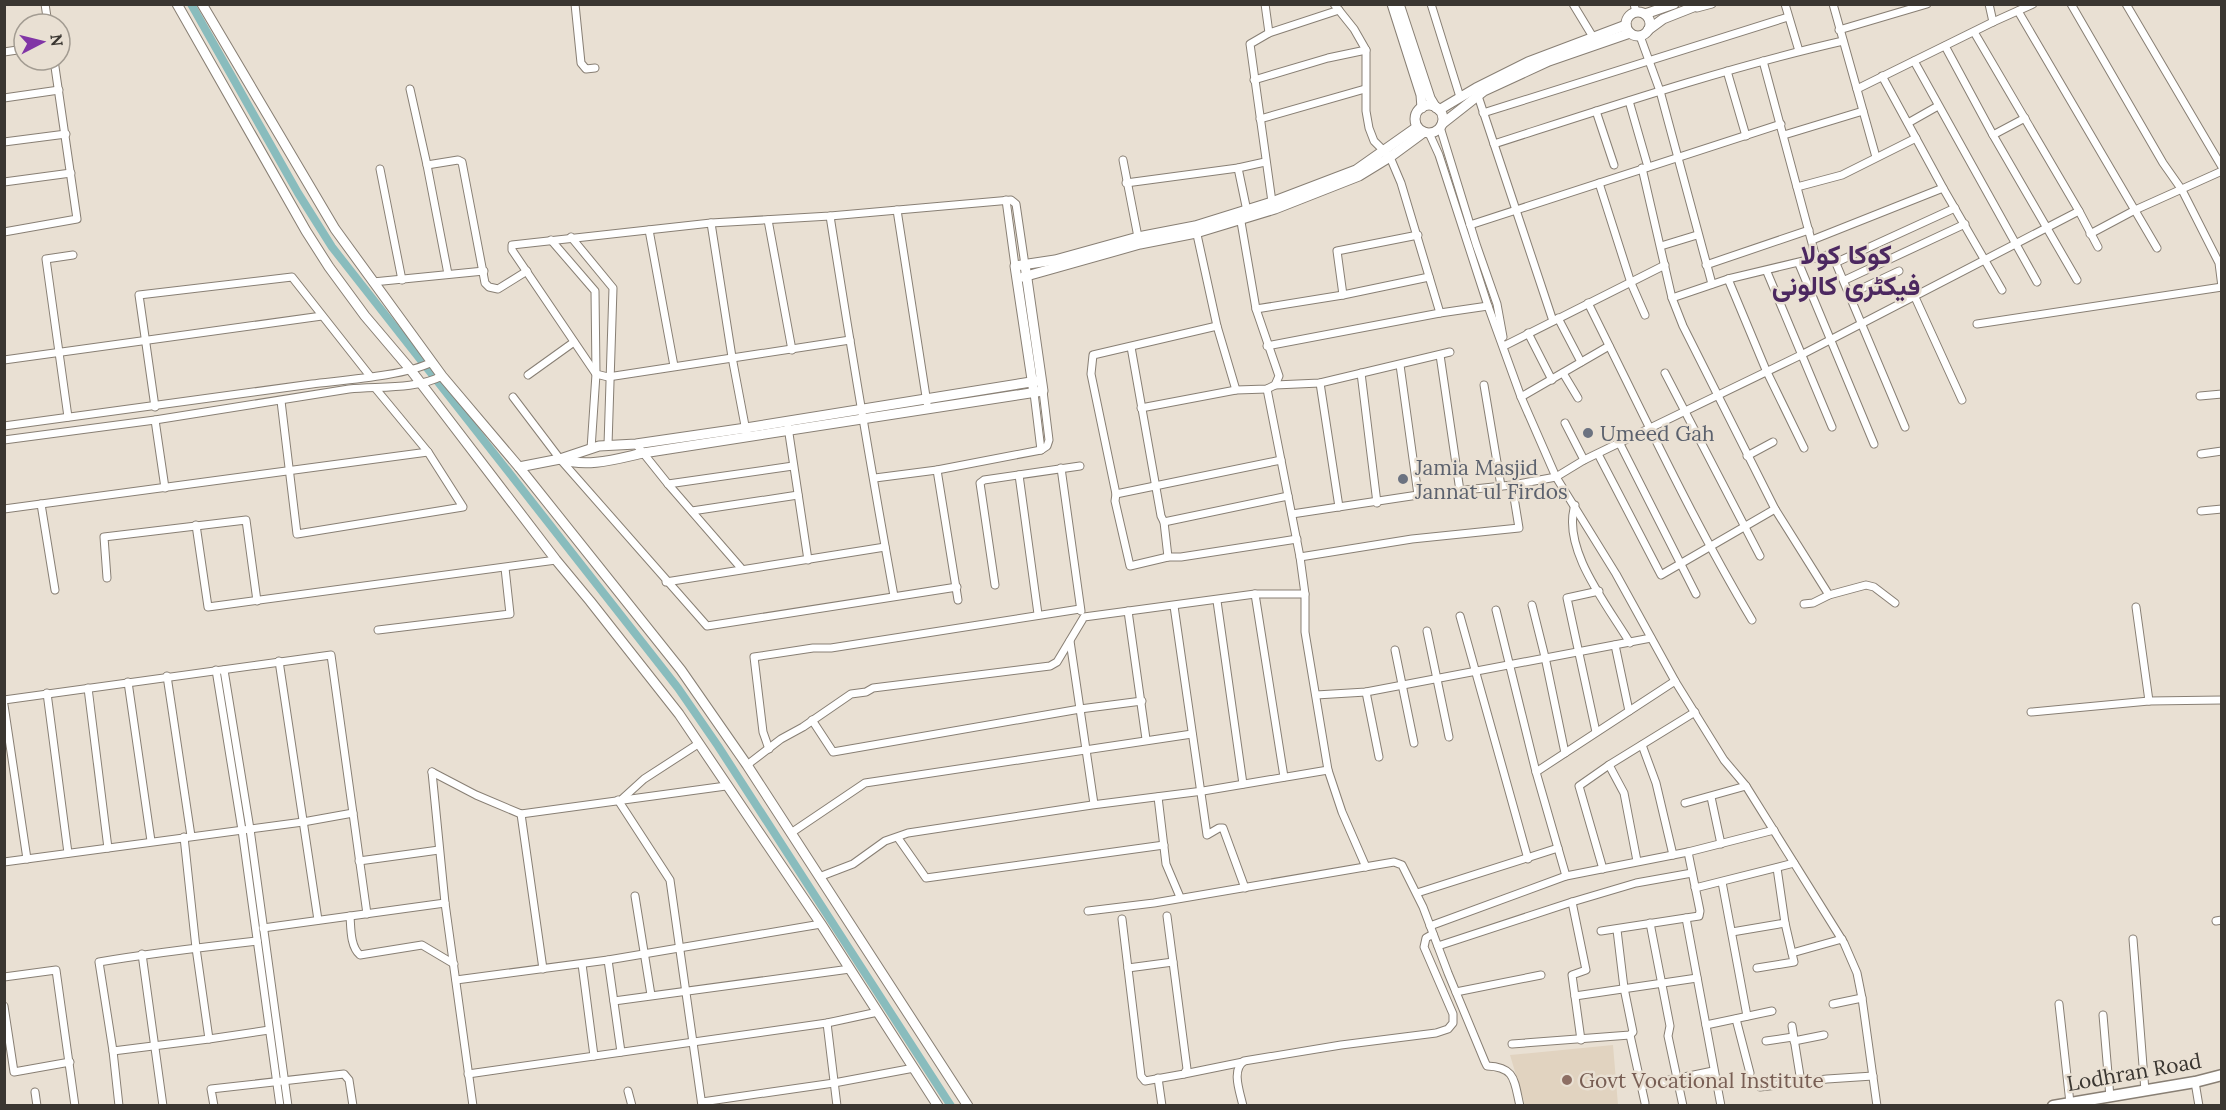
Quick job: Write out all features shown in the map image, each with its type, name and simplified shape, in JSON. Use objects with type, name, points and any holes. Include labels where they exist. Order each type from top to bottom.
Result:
[{"type":"main road","points":[[177,4],[323,258],[365,316],[412,368],[556,560],[679,714],[821,924],[938,1106]]},
{"type":"main road","points":[[202,4],[335,229],[440,377],[519,467],[681,670],[747,765],[968,1106]]},
{"type":"main road","points":[[1392,4],[1421,95],[1422,108]]},
{"type":"main road","points":[[1399,4],[1430,98],[1442,114],[1441,126]]},
{"type":"main road","points":[[1636,31],[1628,16],[1638,10],[1674,4]]},
{"type":"main road","points":[[1017,278],[1196,229],[1332,188],[1359,176],[1423,131],[1441,126],[1478,96],[1550,61],[1696,7]]},
{"type":"main road","points":[[1423,131],[1416,114],[1422,108],[1430,106],[1438,109],[1528,62],[1593,37],[1636,31],[1649,19],[1638,10]]},
{"type":"main road","points":[[1242,215],[1347,174],[1387,155]]},
{"type":"main road","points":[[1020,265],[1065,258],[1138,237],[1196,229]]},
{"type":"main road","points":[[1020,265],[1027,276],[1037,381]]},
{"type":"main road","points":[[519,467],[560,459],[608,445],[747,432],[928,404],[1039,392],[1017,278],[1020,265]]},
{"type":"main road","points":[[928,404],[1037,381]]},
{"type":"main road","points":[[560,459],[579,463],[603,462],[747,432]]},
{"type":"main road","name":"Lodhran Road","points":[[2053,1106],[2195,1082],[2222,1075]]},
{"type":"street","points":[[575,4],[581,63],[586,69],[595,68]]},
{"type":"street","points":[[1265,4],[1269,33]]},
{"type":"street","points":[[1431,4],[1460,97]]},
{"type":"street","points":[[1573,4],[1593,37]]},
{"type":"street","points":[[1696,7],[1713,4]]},
{"type":"street","points":[[1785,4],[1799,51]]},
{"type":"street","points":[[1833,4],[1876,157]]},
{"type":"street","points":[[1839,30],[1927,4]]},
{"type":"street","points":[[1989,4],[1993,22]]},
{"type":"street","points":[[1857,88],[2033,4]]},
{"type":"street","points":[[1977,324],[2222,287],[2219,263],[2182,190],[2163,163],[2071,4]]},
{"type":"street","points":[[2091,234],[2135,210],[2182,190],[2222,169],[2127,4]]},
{"type":"street","points":[[1272,202],[1250,44],[1269,33],[1336,7],[1354,29],[1366,50],[1365,89],[1369,128],[1374,141],[1387,155],[1401,183],[1440,313]]},
{"type":"street","points":[[2018,11],[2157,248]]},
{"type":"street","points":[[1483,113],[1788,17]]},
{"type":"street","points":[[1636,31],[1650,60],[1660,91],[1676,158],[1712,284]]},
{"type":"street","points":[[1974,32],[2079,211],[2097,247]]},
{"type":"street","points":[[1494,144],[1764,60],[1843,41]]},
{"type":"street","points":[[1945,46],[2076,280]]},
{"type":"street","points":[[1254,80],[1328,58],[1366,50]]},
{"type":"street","points":[[1764,60],[1816,258]]},
{"type":"street","points":[[1914,61],[2037,282]]},
{"type":"street","points":[[1727,71],[1746,136]]},
{"type":"street","points":[[4,232],[77,219],[56,72]]},
{"type":"street","points":[[1882,76],[2002,290]]},
{"type":"street","points":[[410,89],[448,274]]},
{"type":"street","points":[[1260,119],[1365,89]]},
{"type":"street","points":[[4,98],[59,90]]},
{"type":"street","points":[[1478,96],[1515,210],[1555,319],[1581,363]]},
{"type":"street","points":[[1629,101],[1645,167],[1671,298],[1775,509],[1829,595]]},
{"type":"street","points":[[1908,123],[1938,106]]},
{"type":"street","points":[[1596,111],[1614,165]]},
{"type":"street","points":[[1784,135],[1863,111]]},
{"type":"street","points":[[1993,135],[2025,118]]},
{"type":"street","points":[[1470,225],[1781,124]]},
{"type":"street","points":[[1441,126],[1470,225],[1497,304],[1504,346]]},
{"type":"street","points":[[1423,131],[1439,155],[1488,306],[1521,397],[1556,477],[1724,760],[1746,786],[1842,939],[1857,974],[1862,998],[1876,1106]]},
{"type":"street","points":[[4,142],[66,134]]},
{"type":"street","points":[[1797,187],[1842,175],[1916,138]]},
{"type":"street","points":[[427,165],[458,160],[462,162],[485,283],[489,287],[498,289],[527,271]]},
{"type":"street","points":[[1122,160],[1138,237]]},
{"type":"street","points":[[1126,183],[1238,168],[1265,162]]},
{"type":"street","points":[[1238,168],[1242,215],[1256,309],[1279,376],[1275,385]]},
{"type":"street","points":[[380,169],[402,280]]},
{"type":"street","points":[[4,182],[71,173]]},
{"type":"street","points":[[1599,183],[1630,283],[1646,315]]},
{"type":"street","points":[[1812,240],[1943,188]]},
{"type":"street","points":[[850,339],[792,350],[608,377],[596,374],[512,250],[512,245],[711,223],[830,216],[1006,200],[1020,265]]},
{"type":"street","points":[[1837,262],[1955,208]]},
{"type":"street","points":[[897,210],[928,404]]},
{"type":"street","points":[[1292,514],[1418,495],[1512,485],[1556,477],[1584,460],[1831,340],[2079,211]]},
{"type":"street","points":[[830,216],[894,596]]},
{"type":"street","points":[[768,220],[792,350]]},
{"type":"street","points":[[711,223],[732,358],[747,432]]},
{"type":"street","points":[[1845,280],[1965,224]]},
{"type":"street","points":[[1196,229],[1217,326],[1236,390]]},
{"type":"street","points":[[649,230],[674,366]]},
{"type":"street","points":[[1706,265],[1809,230]]},
{"type":"street","points":[[1343,295],[1336,251],[1418,235]]},
{"type":"street","points":[[1661,246],[1697,235]]},
{"type":"street","points":[[571,237],[613,288],[608,377],[608,445]]},
{"type":"street","points":[[551,240],[596,291],[596,374],[591,449]]},
{"type":"street","points":[[1468,246],[1476,243]]},
{"type":"street","points":[[1671,298],[1728,279],[1767,272],[1832,254],[1845,280],[1905,427]]},
{"type":"street","points":[[68,417],[46,259],[73,255]]},
{"type":"street","points":[[1798,264],[1874,444]]},
{"type":"street","points":[[1504,346],[1665,265]]},
{"type":"street","points":[[373,282],[484,271]]},
{"type":"street","points":[[1767,272],[1832,427]]},
{"type":"street","points":[[1850,294],[1899,272]]},
{"type":"street","points":[[1256,309],[1343,295],[1429,277]]},
{"type":"street","points":[[155,407],[139,295],[292,278],[370,376]]},
{"type":"street","points":[[1728,279],[1766,370],[1804,448]]},
{"type":"street","points":[[1914,295],[1962,400]]},
{"type":"street","points":[[1588,303],[1649,429],[1711,548],[1752,620]]},
{"type":"street","points":[[1267,346],[1488,306]]},
{"type":"street","points":[[4,360],[322,316]]},
{"type":"street","points":[[1217,326],[1093,355],[1091,374],[1130,566],[1168,557],[1297,539]]},
{"type":"street","points":[[1528,333],[1552,380]]},
{"type":"street","points":[[528,375],[574,342]]},
{"type":"street","points":[[1521,397],[1609,346]]},
{"type":"street","points":[[1131,347],[1161,516],[1164,522],[1168,557]]},
{"type":"street","points":[[1141,408],[1236,390],[1320,383],[1450,352]]},
{"type":"street","points":[[1440,355],[1460,491]]},
{"type":"street","points":[[4,426],[370,376],[430,363]]},
{"type":"street","points":[[1400,364],[1418,495]]},
{"type":"street","points":[[1361,373],[1377,503]]},
{"type":"street","points":[[1563,373],[1578,398]]},
{"type":"street","points":[[1665,374],[1760,556]]},
{"type":"street","points":[[4,440],[155,420],[349,389],[376,389],[440,377]]},
{"type":"street","points":[[1320,383],[1339,507]]},
{"type":"street","points":[[1484,385],[1501,486]]},
{"type":"street","points":[[1268,388],[1300,557],[1305,594],[1305,632],[1328,770],[1342,812],[1366,867]]},
{"type":"street","points":[[281,401],[297,534],[463,507],[428,452],[376,389]]},
{"type":"street","points":[[875,478],[937,470],[1041,450],[1047,446],[1049,440],[1039,392]]},
{"type":"street","points":[[2200,396],[2222,394]]},
{"type":"street","points":[[513,397],[560,459],[707,626],[957,587]]},
{"type":"street","points":[[155,420],[165,488]]},
{"type":"street","points":[[1565,423],[1584,460]]},
{"type":"street","points":[[788,426],[808,560]]},
{"type":"street","points":[[1747,456],[1773,442]]},
{"type":"street","points":[[636,444],[741,568]]},
{"type":"street","points":[[1620,444],[1696,594]]},
{"type":"street","points":[[2201,454],[2222,451]]},
{"type":"street","points":[[4,509],[428,452]]},
{"type":"street","points":[[1598,454],[1662,575],[1775,509]]},
{"type":"street","points":[[1116,494],[1281,460]]},
{"type":"street","points":[[668,484],[793,466]]},
{"type":"street","points":[[995,585],[980,483],[984,480],[1080,466]]},
{"type":"street","points":[[1061,468],[1080,609],[1084,617]]},
{"type":"street","points":[[937,470],[958,600]]},
{"type":"street","points":[[1019,475],[1038,614]]},
{"type":"street","points":[[1300,557],[1412,539],[1519,528],[1512,485]]},
{"type":"street","points":[[692,511],[798,495]]},
{"type":"street","points":[[1164,522],[1288,496]]},
{"type":"street","points":[[41,504],[55,590]]},
{"type":"street","points":[[1575,506],[1572,514],[1572,529],[1579,560],[1630,643]]},
{"type":"street","points":[[2201,511],[2222,509]]},
{"type":"street","points":[[107,578],[104,537],[246,520],[257,601]]},
{"type":"street","points":[[196,525],[208,607],[556,560]]},
{"type":"street","points":[[666,582],[741,568],[885,547]]},
{"type":"street","points":[[378,630],[510,614],[504,568]]},
{"type":"street","points":[[1804,604],[1814,603],[1829,595],[1866,585],[1874,586],[1895,603]]},
{"type":"street","points":[[1596,732],[1567,598],[1599,591]]},
{"type":"street","points":[[1084,617],[1255,594],[1305,594]]},
{"type":"street","points":[[1255,594],[1284,777]]},
{"type":"street","points":[[1216,601],[1244,784]]},
{"type":"street","points":[[1532,605],[1565,753]]},
{"type":"street","points":[[1174,606],[1207,835],[1223,828],[1245,888]]},
{"type":"street","points":[[2136,607],[2149,701]]},
{"type":"street","points":[[769,750],[763,732],[754,657],[813,648],[831,648],[1080,609]]},
{"type":"street","points":[[1496,610],[1536,772],[1566,876]]},
{"type":"street","points":[[1128,611],[1146,740]]},
{"type":"street","points":[[1460,616],[1528,859]]},
{"type":"street","points":[[747,765],[851,694],[866,692],[873,688],[1050,666],[1057,662],[1084,617]]},
{"type":"street","points":[[1427,632],[1449,737]]},
{"type":"street","points":[[1316,695],[1366,692],[1651,638]]},
{"type":"street","points":[[1070,641],[1094,804]]},
{"type":"street","points":[[1615,645],[1629,711]]},
{"type":"street","points":[[1395,650],[1414,743]]},
{"type":"street","points":[[4,700],[331,655],[366,914]]},
{"type":"street","points":[[279,661],[318,920]]},
{"type":"street","points":[[220,670],[264,928],[288,1106]]},
{"type":"street","points":[[168,676],[187,836],[196,948],[209,1039]]},
{"type":"street","points":[[1536,772],[1676,681]]},
{"type":"street","points":[[128,682],[151,841]]},
{"type":"street","points":[[88,687],[108,848]]},
{"type":"street","points":[[1366,692],[1379,757]]},
{"type":"street","points":[[47,693],[68,853]]},
{"type":"street","points":[[2031,712],[2149,701],[2222,700]]},
{"type":"street","points":[[812,720],[833,752],[1080,709],[1142,701]]},
{"type":"street","points":[[4,705],[27,859]]},
{"type":"street","points":[[1603,869],[1579,786],[1695,712]]},
{"type":"street","points":[[790,833],[865,783],[1192,734]]},
{"type":"street","points":[[620,799],[644,779],[698,744]]},
{"type":"street","points":[[1642,745],[1656,783],[1672,855]]},
{"type":"street","points":[[1609,765],[1624,793],[1637,861]]},
{"type":"street","points":[[819,877],[853,864],[885,841],[908,833],[1094,804],[1202,791],[1328,770]]},
{"type":"street","points":[[473,1106],[445,903],[432,772],[476,795],[521,814],[726,786]]},
{"type":"street","points":[[1685,803],[1746,786]]},
{"type":"street","points":[[1711,796],[1721,844]]},
{"type":"street","points":[[1158,797],[1166,864],[1180,897]]},
{"type":"street","points":[[620,799],[668,874],[702,1104],[914,1068]]},
{"type":"street","points":[[4,862],[303,822],[353,813]]},
{"type":"street","points":[[521,814],[543,969]]},
{"type":"street","points":[[246,830],[257,941],[280,1106]]},
{"type":"street","points":[[1430,926],[1566,876],[1688,852],[1774,830]]},
{"type":"street","points":[[898,838],[926,878],[1164,845]]},
{"type":"street","points":[[1417,893],[1558,848]]},
{"type":"street","points":[[359,861],[440,850]]},
{"type":"street","points":[[1601,931],[1700,915],[1688,852]]},
{"type":"street","points":[[1088,911],[1245,888],[1394,862],[1402,865],[1417,893],[1485,1062],[1487,1066],[1499,1066],[1508,1070],[1513,1076],[1520,1106]]},
{"type":"street","points":[[1695,888],[1794,863]]},
{"type":"street","points":[[1757,968],[1794,962],[1785,923],[1777,868]]},
{"type":"street","points":[[1438,946],[1572,902],[1636,884],[1692,873]]},
{"type":"street","points":[[1722,882],[1747,1016]]},
{"type":"street","points":[[635,896],[651,995]]},
{"type":"street","points":[[1572,902],[1586,970],[1572,975],[1581,1040]]},
{"type":"street","points":[[264,928],[445,903]]},
{"type":"street","points":[[350,916],[354,944],[360,955],[422,945],[454,964]]},
{"type":"street","points":[[1167,916],[1187,1070],[1184,1074]]},
{"type":"street","points":[[1686,918],[1720,1106]]},
{"type":"street","points":[[1122,919],[1141,1076],[1145,1081],[1341,1045],[1436,1034],[1448,1029],[1453,1023],[1453,1014],[1424,947],[1426,938],[1433,934]]},
{"type":"street","points":[[1650,923],[1670,1026],[1668,1036],[1683,1106]]},
{"type":"street","points":[[1732,932],[1785,923]]},
{"type":"street","points":[[456,980],[679,950],[821,924]]},
{"type":"street","points":[[1617,930],[1624,988],[1633,1032],[1630,1035],[1645,1103]]},
{"type":"street","points":[[1792,953],[1842,939]]},
{"type":"street","points":[[2133,939],[2145,1091]]},
{"type":"street","points":[[119,1106],[99,962],[142,954],[257,941]]},
{"type":"street","points":[[142,954],[163,1106]]},
{"type":"street","points":[[608,960],[621,1052]]},
{"type":"street","points":[[1128,969],[1173,962]]},
{"type":"street","points":[[582,964],[594,1056]]},
{"type":"street","points":[[614,1001],[850,969]]},
{"type":"street","points":[[4,977],[56,970],[75,1106]]},
{"type":"street","points":[[1456,992],[1541,975]]},
{"type":"street","points":[[1575,996],[1697,978]]},
{"type":"street","points":[[1833,1004],[1862,998]]},
{"type":"street","points":[[2059,1004],[2070,1103]]},
{"type":"street","points":[[4,1006],[14,1072],[70,1062]]},
{"type":"street","points":[[1706,1025],[1772,1011]]},
{"type":"street","points":[[468,1074],[827,1023],[878,1012]]},
{"type":"street","points":[[2103,1015],[2110,1097]]},
{"type":"street","points":[[1736,1019],[1750,1073]]},
{"type":"street","points":[[827,1023],[837,1106]]},
{"type":"street","points":[[1792,1026],[1801,1082]]},
{"type":"street","points":[[113,1051],[269,1030]]},
{"type":"street","points":[[1512,1044],[1630,1035]]},
{"type":"street","points":[[1766,1041],[1824,1035]]},
{"type":"street","points":[[1243,1062],[1239,1064],[1237,1072],[1243,1106]]},
{"type":"street","points":[[1641,1086],[1713,1071]]},
{"type":"street","points":[[213,1106],[211,1089],[344,1074],[349,1080],[352,1106]]},
{"type":"street","points":[[1760,1087],[1873,1076]]},
{"type":"street","points":[[1158,1078],[1162,1106]]},
{"type":"street","points":[[2195,1082],[2199,1106]]},
{"type":"street","points":[[628,1091],[632,1106]]},
{"type":"street","points":[[35,1092],[37,1106]]},
{"type":"shaded area","name":"Govt Vocational Institute","points":[[1613,1045],[1618,1105],[1525,1105],[1510,1055]]},
{"type":"waterway","points":[[191,4],[298,193],[332,247],[678,688],[951,1106]]},
{"type":"place","name":"Umeed Gah","points":[[1588,433]]},
{"type":"place","name":"Jamia Masjid Jannat ul Firdos","points":[[1403,479]]},
{"type":"place","name":"Govt Vocational Institute","points":[[1567,1080]]},
{"type":"district","name":"کوکا کولا فیکٹری کالونی","points":[[1846,270]]}]
